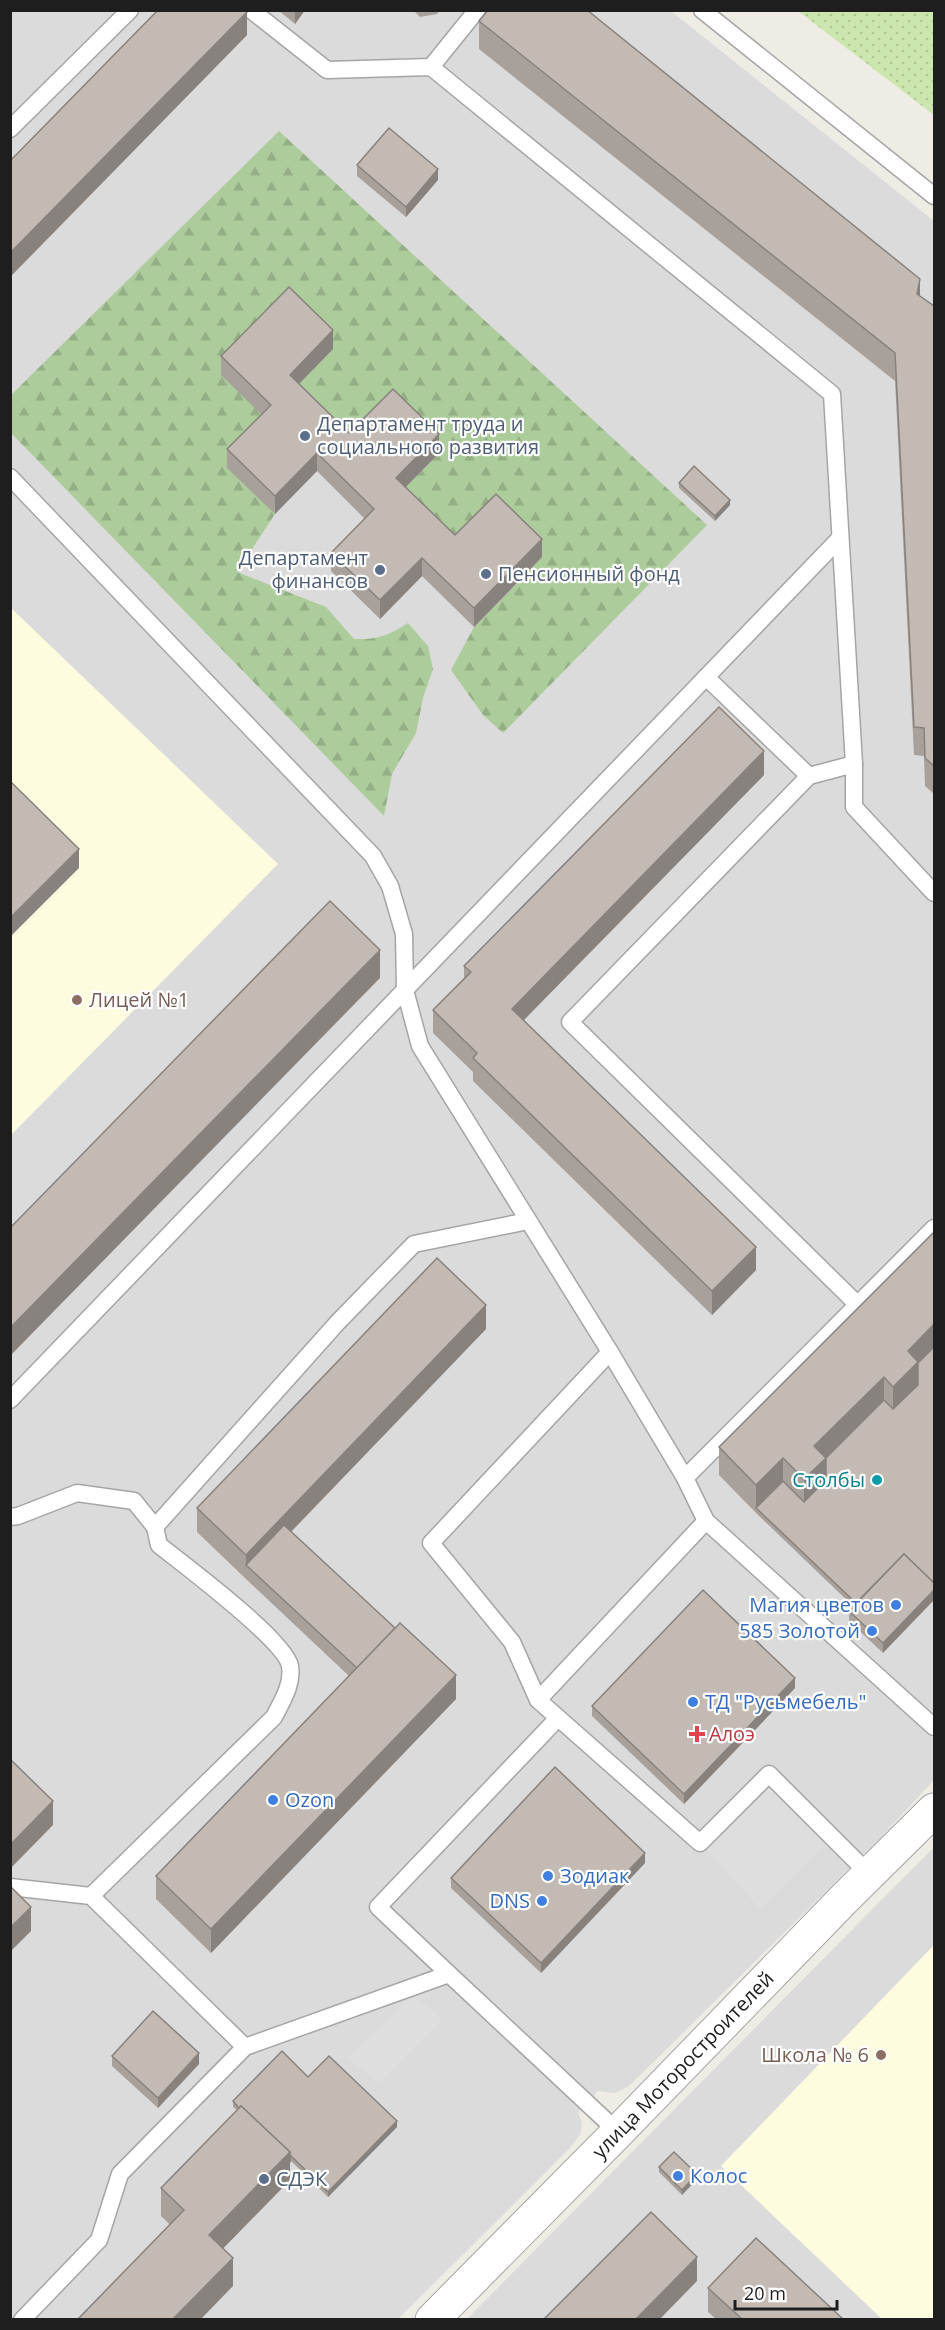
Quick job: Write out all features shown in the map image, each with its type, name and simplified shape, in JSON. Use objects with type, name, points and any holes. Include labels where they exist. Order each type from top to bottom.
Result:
[{"type":"street","name":"улица Моторостроителей","points":[[432,2319],[934,1810]]},
{"type":"lane","points":[[10,129],[130,10]]},
{"type":"lane","points":[[251,10],[327,69],[431,68],[832,394],[854,764],[854,807],[934,893]]},
{"type":"lane","points":[[431,68],[477,10]]},
{"type":"lane","points":[[702,10],[934,196]]},
{"type":"lane","points":[[10,477],[373,856],[390,886],[404,934],[405,990],[420,1046],[610,1352],[685,1478],[706,1521],[934,1727]]},
{"type":"lane","points":[[10,1400],[840,538]]},
{"type":"lane","points":[[706,677],[809,776]]},
{"type":"lane","points":[[854,764],[809,776],[570,1022],[858,1305]]},
{"type":"lane","points":[[155,1527],[338,1322],[414,1244],[528,1221]]},
{"type":"lane","points":[[685,1478],[934,1228]]},
{"type":"lane","points":[[610,1352],[431,1542],[512,1642],[538,1700],[700,1843],[769,1774],[870,1875]]},
{"type":"lane","points":[[10,1517],[77,1493],[134,1501],[155,1527],[159,1545],[260,1627],[290,1663],[291,1683],[274,1717],[91,1896]]},
{"type":"lane","points":[[538,1700],[706,1521]]},
{"type":"lane","points":[[558,1718],[378,1907],[618,2132]]},
{"type":"lane","points":[[10,1887],[91,1896],[245,2047]]},
{"type":"lane","points":[[22,2319],[99,2240],[120,2174],[245,2047],[449,1974]]},
{"type":"shaded area","points":[[11,11],[671,11],[934,221],[934,1780],[880,1838],[629,2086],[615,2093],[598,2091],[578,2112],[582,2123],[580,2135],[569,2149],[398,2319],[11,2320]]},
{"type":"shaded area","name":"Лицей №1","points":[[10,607],[278,864],[11,1135],[10,1135]]},
{"type":"shaded area","points":[[769,1774],[832,1837],[760,1909],[700,1843]]},
{"type":"shaded area","points":[[934,1847],[934,2319],[467,2319]]},
{"type":"shaded area","name":"Школа № 6","points":[[934,1945],[934,2319],[882,2319],[721,2166]]},
{"type":"shaded area","points":[[413,1995],[443,2019],[379,2083],[347,2058]]},
{"type":"green space","points":[[798,11],[934,11],[934,115]]},
{"type":"green space","points":[[279,131],[707,525],[503,733],[483,715],[451,670],[474,627],[542,557],[455,554],[290,393],[289,306],[271,423],[275,514],[237,572],[326,607],[354,639],[382,636],[408,623],[428,646],[433,669],[423,698],[416,733],[392,774],[384,816],[11,433],[11,395]]},
{"type":"building","points":[[158,10],[246,10],[247,12],[12,251],[10,250],[10,161]]},
{"type":"building","points":[[488,10],[587,10],[920,279],[917,294],[934,306],[934,766],[925,758],[924,728],[914,727],[895,353],[479,21]]},
{"type":"building","points":[[389,128],[438,169],[406,207],[357,165]]},
{"type":"building","points":[[289,287],[333,330],[290,375],[349,433],[393,389],[439,434],[396,478],[455,535],[496,494],[542,539],[474,608],[422,558],[380,600],[331,553],[374,509],[317,453],[275,496],[227,449],[271,405],[221,356]]},
{"type":"building","points":[[694,466],[730,500],[715,516],[679,483]]},
{"type":"building","points":[[719,707],[764,751],[512,1009],[756,1247],[712,1291],[473,1058],[477,1053],[433,1010],[471,972],[464,966]]},
{"type":"building","points":[[10,781],[79,849],[10,918]]},
{"type":"building","points":[[330,901],[380,950],[10,1328],[10,1228]]},
{"type":"building","points":[[934,1232],[934,1324],[908,1351],[918,1362],[893,1387],[884,1377],[814,1446],[826,1458],[804,1479],[783,1458],[756,1485],[719,1447]]},
{"type":"building","points":[[437,1258],[486,1305],[246,1555],[197,1508]]},
{"type":"building","name":"Столбы","points":[[934,1347],[934,1583],[904,1554],[856,1603],[756,1508],[783,1481],[804,1502],[826,1480],[826,1458],[884,1400],[893,1409],[918,1385],[918,1363]]},
{"type":"building","points":[[284,1525],[395,1628],[357,1668],[246,1565]]},
{"type":"building","name":"Магия цветов","points":[[904,1554],[934,1583],[934,1590],[883,1643],[849,1611]]},
{"type":"building","name":"ТД \"Русьмебель\"","points":[[703,1590],[795,1678],[684,1794],[592,1706]]},
{"type":"building","points":[[400,1623],[456,1675],[211,1929],[156,1876]]},
{"type":"building","points":[[10,1759],[53,1801],[10,1845]]},
{"type":"building","name":"Зодиак","points":[[555,1767],[645,1853],[541,1963],[451,1878]]},
{"type":"building","points":[[10,1886],[31,1907],[10,1928]]},
{"type":"building","points":[[153,2011],[199,2053],[158,2098],[112,2056]]},
{"type":"building","points":[[282,2051],[308,2077],[329,2056],[397,2121],[328,2192],[291,2156],[290,2158],[290,2152],[233,2101]]},
{"type":"building","points":[[241,2106],[290,2152],[209,2235],[233,2258],[173,2319],[78,2319],[184,2210],[161,2188]]},
{"type":"building","name":"Колос","points":[[674,2152],[697,2174],[682,2190],[659,2167]]},
{"type":"building","points":[[651,2212],[697,2257],[636,2319],[544,2319]]},
{"type":"building","points":[[756,2238],[843,2319],[742,2319],[708,2288]]},
{"type":"place","name":"Департамент труда и социального развития","points":[[305,436]]},
{"type":"place","name":"Департамент финансов","points":[[380,570]]},
{"type":"place","name":"Пенсионный фонд","points":[[486,574]]},
{"type":"place","name":"Лицей №1","points":[[77,1000]]},
{"type":"place","name":"Столбы","points":[[877,1480]]},
{"type":"place","name":"Магия цветов","points":[[896,1605]]},
{"type":"place","name":"585 Золотой","points":[[872,1631]]},
{"type":"place","name":"ТД \"Русьмебель\"","points":[[693,1702]]},
{"type":"place","name":"Алоэ","points":[[697,1734]]},
{"type":"place","name":"Ozon","points":[[273,1800]]},
{"type":"place","name":"Зодиак","points":[[548,1876]]},
{"type":"place","name":"DNS","points":[[542,1901]]},
{"type":"place","name":"Школа № 6","points":[[881,2055]]},
{"type":"place","name":"Колос","points":[[678,2176]]},
{"type":"place","name":"СДЭК","points":[[264,2179]]}]
